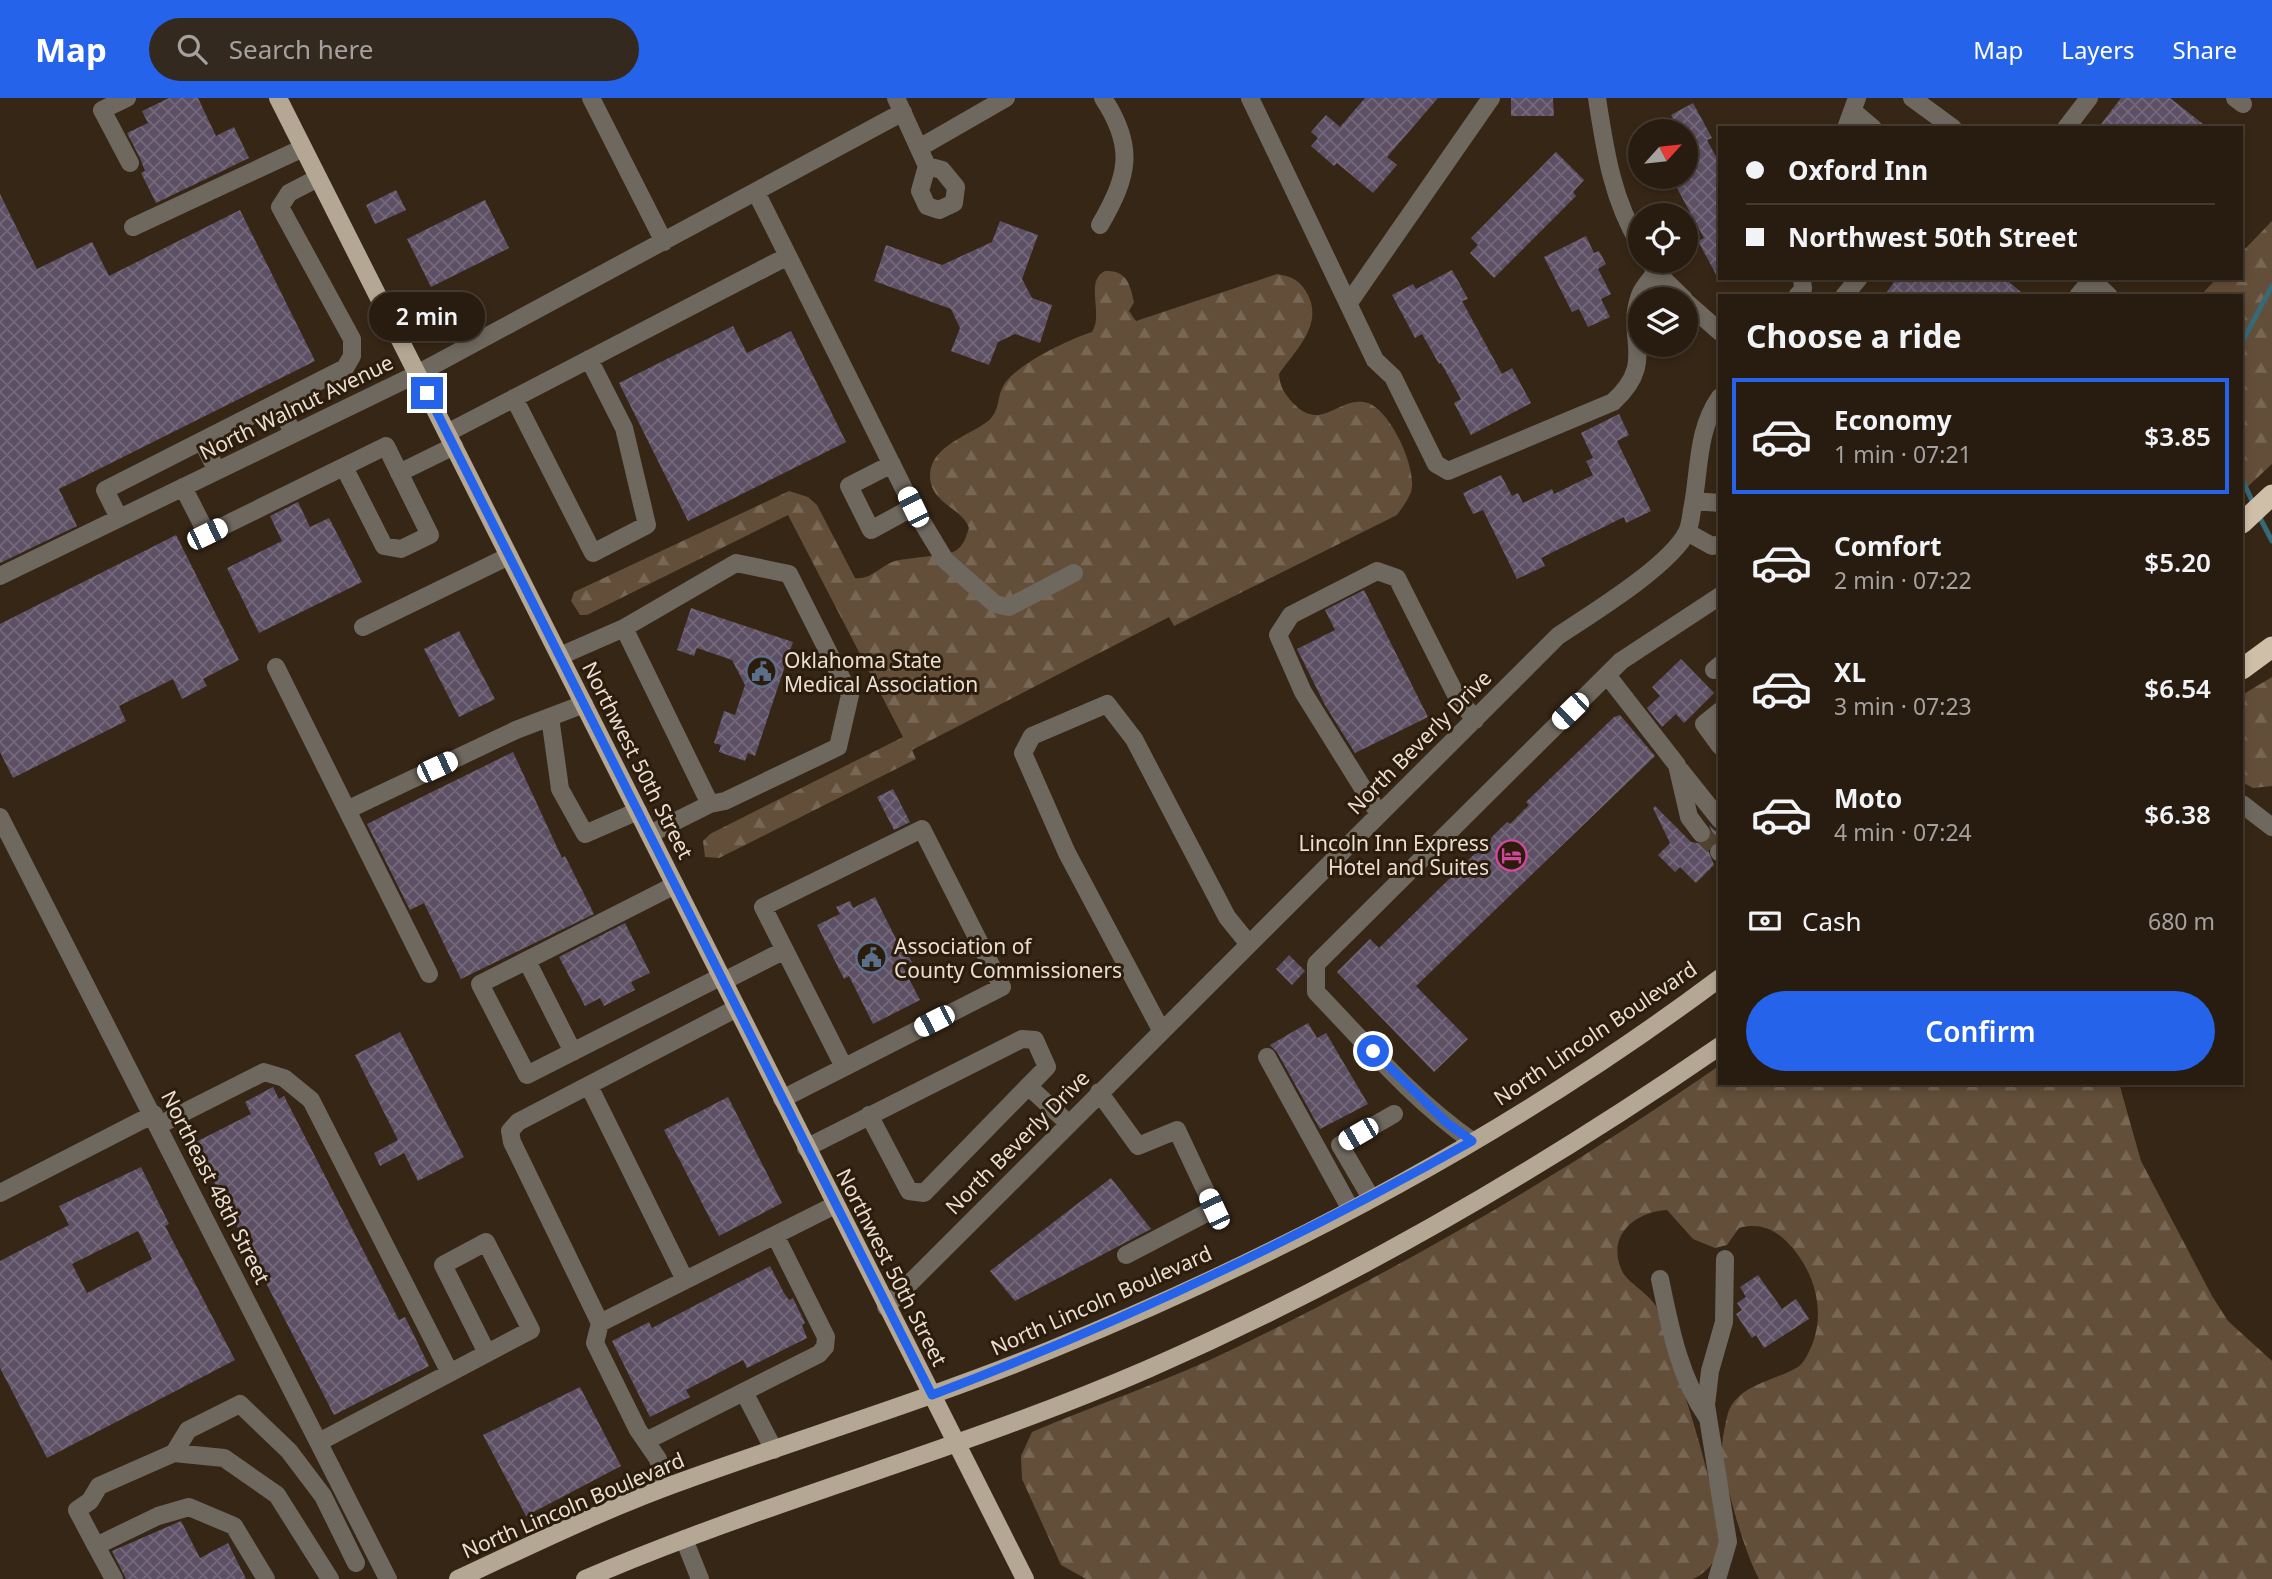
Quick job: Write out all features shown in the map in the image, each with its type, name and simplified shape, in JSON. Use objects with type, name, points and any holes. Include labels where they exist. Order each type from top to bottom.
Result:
[{"type":"highway","points":[[2243,522],[2272,495]]},
{"type":"highway","points":[[2243,668],[2268,650]]},
{"type":"main road","name":"Northwest 50th Street","points":[[278,98],[1025,1579]]},
{"type":"main road","name":"North Lincoln Boulevard","points":[[458,1579],[568,1528],[666,1487],[932,1395],[1130,1316],[1371,1198],[1472,1141],[1620,1048],[1718,979]]},
{"type":"main road","points":[[585,1579],[684,1539],[957,1444],[1149,1368],[1373,1259],[1536,1166],[1718,1046]]},
{"type":"street","points":[[127,98],[103,110],[130,163]]},
{"type":"street","points":[[591,98],[664,242]]},
{"type":"street","points":[[919,148],[1006,98]]},
{"type":"street","points":[[1100,225],[1121,189],[1126,167],[1124,143],[1114,114],[1103,98]]},
{"type":"street","points":[[1250,98],[1375,360],[1393,377],[1436,464],[1448,471],[1614,401],[1631,386],[1637,371],[1637,315],[1641,294],[1650,273]]},
{"type":"street","points":[[1348,304],[1491,98]]},
{"type":"street","points":[[1597,98],[1610,177],[1628,225]]},
{"type":"street","points":[[1912,98],[1950,126]]},
{"type":"street","points":[[2068,126],[2089,98]]},
{"type":"street","points":[[900,105],[927,166]]},
{"type":"street","name":"North Walnut Avenue","points":[[0,576],[417,373],[756,192],[900,105]]},
{"type":"street","points":[[1852,112],[1871,126]]},
{"type":"street","points":[[133,227],[303,148]]},
{"type":"street","points":[[119,518],[105,491],[345,368],[352,356],[352,339],[280,207],[289,193],[318,178]]},
{"type":"street","points":[[756,192],[913,507],[946,560],[995,604],[1009,607],[1074,573]]},
{"type":"street","points":[[399,473],[514,398],[788,256]]},
{"type":"street","points":[[1660,273],[1673,287]]},
{"type":"street","points":[[1846,294],[1857,280]]},
{"type":"street","points":[[2080,294],[2090,280]]},
{"type":"street","points":[[2092,280],[2107,294]]},
{"type":"street","points":[[1698,312],[1718,330]]},
{"type":"street","points":[[514,398],[593,553],[604,548],[647,525],[624,428],[589,359]]},
{"type":"street","name":"North Beverly Drive","points":[[886,1307],[1558,636],[1621,595],[1660,563],[1687,532],[1694,501],[1698,454],[1707,415],[1718,400]]},
{"type":"street","points":[[279,402],[293,434]]},
{"type":"street","points":[[202,441],[216,471]]},
{"type":"street","points":[[183,487],[207,534],[386,446],[430,535],[401,549],[384,546],[344,467]]},
{"type":"street","points":[[892,464],[849,486],[871,530],[913,507]]},
{"type":"street","points":[[1694,501],[1718,503]]},
{"type":"street","points":[[1687,532],[1712,546],[1718,544]]},
{"type":"street","points":[[363,627],[509,556]]},
{"type":"street","points":[[560,656],[624,628],[736,563],[789,574],[850,695],[838,747],[726,801],[710,804],[650,835]]},
{"type":"street","points":[[1379,814],[1303,692],[1278,635],[1291,615],[1377,570],[1396,579],[1456,695],[1475,720]]},
{"type":"street","points":[[1472,1141],[1447,1123],[1411,1090],[1316,992],[1316,964],[1621,661],[1718,597]]},
{"type":"street","points":[[624,628],[710,804]]},
{"type":"street","points":[[276,667],[429,974]]},
{"type":"street","points":[[1607,675],[1718,817]]},
{"type":"street","points":[[347,810],[516,730],[584,704]]},
{"type":"street","points":[[1161,1030],[1067,853],[1023,753],[1032,736],[1107,704],[1134,739],[1227,918],[1248,943]]},
{"type":"street","points":[[1718,713],[1703,724],[1718,743]]},
{"type":"street","points":[[550,717],[560,789],[585,834],[638,811]]},
{"type":"street","points":[[1677,765],[1689,817],[1701,833]]},
{"type":"street","points":[[2243,805],[2272,827]]},
{"type":"street","name":"Northeast 48th Street","points":[[0,817],[157,1120],[388,1579]]},
{"type":"street","points":[[782,1099],[1002,986],[922,829],[762,907],[844,1067]]},
{"type":"street","points":[[676,884],[480,985],[527,1075],[785,950]]},
{"type":"street","points":[[527,961],[573,1052]]},
{"type":"street","points":[[666,1487],[658,1460],[595,1343],[600,1323],[512,1142],[510,1131],[518,1122],[737,1008]]},
{"type":"street","points":[[806,1148],[869,1115],[1022,1039],[1035,1040],[1047,1067],[924,1193],[909,1191],[869,1115]]},
{"type":"street","points":[[1267,1056],[1350,1208]]},
{"type":"street","points":[[0,1193],[264,1072],[284,1078],[311,1100],[450,1373]]},
{"type":"street","points":[[589,1086],[685,1280]]},
{"type":"street","points":[[1028,1087],[1068,1123]]},
{"type":"street","points":[[1099,1092],[1138,1146],[1177,1130],[1214,1209],[1126,1255]]},
{"type":"street","points":[[1371,1198],[1340,1145],[1394,1114]]},
{"type":"street","points":[[600,1323],[835,1205]]},
{"type":"street","points":[[646,1441],[819,1354],[825,1347],[826,1337],[775,1235]]},
{"type":"street","points":[[319,1442],[531,1330],[486,1242],[443,1265],[487,1353]]},
{"type":"street","points":[[1717,1579],[1728,1542],[1725,1511],[1712,1456],[1707,1417],[1710,1371],[1724,1322],[1725,1259]]},
{"type":"street","points":[[1660,1279],[1674,1343],[1693,1398],[1707,1417]]},
{"type":"street","points":[[744,1392],[774,1450]]},
{"type":"street","points":[[174,1453],[188,1430],[240,1404],[289,1451],[323,1496],[356,1563]]},
{"type":"street","points":[[114,1579],[77,1510],[90,1501],[99,1486],[174,1453],[224,1458],[276,1495],[330,1578],[375,1553]]},
{"type":"street","points":[[96,1546],[158,1516],[189,1507],[234,1526],[266,1579]]},
{"type":"street","points":[[684,1539],[700,1579]]},
{"type":"green space","points":[[2272,221],[2272,464],[2243,491],[2243,294],[2202,294],[2215,280],[2243,280],[2243,251]]},
{"type":"green space","points":[[1105,271],[1118,273],[1126,279],[1134,302],[1129,311],[1136,321],[1277,274],[1299,283],[1308,295],[1312,317],[1306,337],[1279,374],[1283,390],[1303,412],[1313,415],[1358,402],[1368,403],[1376,408],[1393,428],[1410,469],[1411,492],[1403,507],[1397,515],[1174,626],[1169,617],[912,750],[916,759],[719,858],[705,857],[703,841],[710,834],[903,737],[788,515],[587,615],[580,615],[571,601],[574,592],[789,491],[808,497],[817,505],[855,578],[871,575],[895,561],[955,551],[962,544],[969,528],[960,515],[935,492],[931,484],[932,464],[944,448],[992,417],[1002,388],[1021,368],[1045,353],[1092,332],[1096,316],[1096,282]]},
{"type":"green space","points":[[2272,677],[2272,786],[2253,788],[2243,783],[2243,694]]},
{"type":"green space","points":[[1718,1066],[1718,1085],[2120,1085],[2141,1161],[2212,1296],[2228,1321],[2272,1361],[2272,1579],[1759,1579],[1741,1535],[1730,1497],[1722,1450],[1725,1427],[1733,1403],[1748,1389],[1789,1372],[1804,1360],[1816,1332],[1818,1318],[1815,1290],[1796,1253],[1782,1237],[1771,1230],[1753,1226],[1739,1228],[1727,1245],[1715,1248],[1693,1239],[1667,1210],[1644,1215],[1626,1228],[1618,1247],[1618,1258],[1625,1275],[1656,1306],[1719,1518],[1721,1536],[1716,1556],[1699,1576],[1693,1579],[1086,1579],[1061,1565],[1022,1479],[1021,1456],[1032,1432],[1205,1362],[1293,1320],[1480,1218]]},
{"type":"building","points":[[169,98],[198,98],[216,136],[234,127],[249,158],[156,203],[141,173],[145,171],[140,158],[127,133],[148,123],[142,111]]},
{"type":"building","points":[[1365,98],[1438,98],[1387,157],[1397,165],[1373,193],[1337,163],[1334,166],[1311,146],[1318,138],[1311,132],[1326,115],[1340,127]]},
{"type":"building","points":[[1511,98],[1553,98],[1554,116],[1511,116]]},
{"type":"building","points":[[2121,98],[2170,98],[2205,126],[2100,126]]},
{"type":"building","points":[[1693,103],[1712,138],[1707,140],[1718,160],[1718,278],[1698,241],[1704,238],[1698,227],[1698,203],[1685,203],[1677,189],[1698,189],[1698,119],[1673,119],[1671,115]]},
{"type":"building","points":[[1556,152],[1584,180],[1573,192],[1576,196],[1494,278],[1470,253],[1478,245],[1471,238]]},
{"type":"building","points":[[396,190],[406,210],[375,224],[366,205]]},
{"type":"building","points":[[0,194],[37,269],[92,242],[109,276],[240,210],[315,361],[59,489],[77,526],[0,563]]},
{"type":"building","points":[[485,200],[509,248],[431,287],[407,239]]},
{"type":"building","points":[[1000,221],[1038,235],[1022,279],[1032,298],[1052,305],[1040,343],[1015,334],[998,342],[989,365],[951,351],[960,328],[951,309],[874,281],[886,245],[942,265],[992,242]]},
{"type":"building","points":[[1586,236],[1594,253],[1599,251],[1606,264],[1598,269],[1611,294],[1601,299],[1610,317],[1588,327],[1579,309],[1572,312],[1544,257]]},
{"type":"building","points":[[1452,270],[1468,299],[1462,301],[1502,374],[1512,368],[1531,403],[1471,435],[1454,403],[1461,399],[1441,363],[1439,364],[1422,334],[1415,338],[1392,295],[1413,284],[1416,289]]},
{"type":"building","points":[[1896,280],[2006,280],[2024,294],[1885,294]]},
{"type":"building","points":[[733,326],[747,353],[791,331],[846,442],[688,521],[619,383]]},
{"type":"building","points":[[1619,414],[1629,435],[1617,441],[1651,511],[1626,523],[1624,517],[1541,558],[1545,566],[1517,579],[1483,510],[1473,514],[1463,493],[1501,475],[1512,496],[1518,493],[1523,503],[1552,489],[1554,494],[1593,475],[1586,461],[1593,458],[1581,433]]},
{"type":"building","points":[[298,502],[310,527],[329,518],[362,582],[259,633],[227,568],[282,541],[270,516]]},
{"type":"building","points":[[176,535],[239,660],[203,679],[207,686],[182,699],[173,679],[119,706],[126,721],[13,778],[0,752],[0,624]]},
{"type":"building","points":[[1364,590],[1428,717],[1355,753],[1325,705],[1297,649],[1335,630],[1325,610]]},
{"type":"building","name":"Oklahoma State Medical Association","points":[[691,608],[793,642],[755,756],[748,753],[745,761],[719,752],[721,745],[714,743],[724,711],[735,715],[745,685],[732,660],[697,648],[694,656],[677,650]]},
{"type":"building","points":[[459,631],[495,699],[459,717],[424,649]]},
{"type":"building","points":[[1681,659],[1714,693],[1684,723],[1676,714],[1662,727],[1647,708],[1660,696],[1652,687]]},
{"type":"building","name":"Lincoln Inn Express Hotel and Suites","points":[[1620,715],[1655,756],[1416,986],[1468,1039],[1434,1072],[1337,972],[1370,939],[1379,948],[1507,822],[1510,824],[1529,805],[1526,802],[1614,717]]},
{"type":"building","points":[[513,752],[562,858],[565,856],[594,914],[461,979],[424,903],[410,910],[367,824]]},
{"type":"building","points":[[893,789],[910,822],[894,830],[877,797]]},
{"type":"building","points":[[1655,806],[1691,842],[1708,842],[1712,832],[1709,825],[1718,833],[1718,842],[1708,850],[1714,865],[1696,883],[1680,867],[1675,872],[1658,855],[1670,843],[1653,808]]},
{"type":"building","name":"Association of County Commissioners","points":[[875,897],[902,951],[905,950],[912,962],[903,967],[920,1000],[873,1024],[849,976],[844,979],[817,925],[840,914],[836,907],[850,901],[853,908]]},
{"type":"building","points":[[625,923],[650,973],[631,982],[635,990],[604,1006],[600,998],[585,1006],[559,957]]},
{"type":"building","points":[[1289,955],[1305,971],[1292,985],[1276,969]]},
{"type":"building","points":[[1308,1023],[1317,1038],[1326,1033],[1368,1104],[1320,1129],[1277,1052],[1270,1045]]},
{"type":"building","points":[[400,1032],[464,1157],[418,1181],[404,1153],[380,1166],[374,1153],[398,1140],[355,1055]]},
{"type":"building","points":[[273,1087],[279,1099],[284,1096],[399,1320],[405,1317],[429,1366],[334,1415],[194,1143],[251,1114],[245,1102]]},
{"type":"building","points":[[728,1097],[782,1203],[719,1236],[664,1130]]},
{"type":"building","points":[[141,1167],[169,1224],[165,1226],[235,1360],[47,1458],[0,1368],[0,1261],[69,1225],[59,1206]],"holes":[[[138,1231],[152,1259],[87,1293],[72,1264]]]},
{"type":"building","points":[[1111,1178],[1151,1229],[1015,1301],[990,1271]]},
{"type":"building","points":[[770,1266],[789,1300],[793,1298],[805,1323],[802,1325],[807,1338],[747,1368],[743,1360],[686,1390],[690,1397],[650,1417],[612,1341],[649,1322],[652,1328]]},
{"type":"building","points":[[1758,1275],[1782,1309],[1796,1299],[1809,1319],[1764,1348],[1756,1335],[1752,1338],[1736,1314],[1742,1310],[1737,1303],[1746,1297],[1740,1287]]},
{"type":"building","points":[[580,1387],[621,1466],[526,1516],[483,1435]]},
{"type":"building","points":[[181,1521],[200,1558],[228,1543],[246,1579],[126,1579],[112,1551]]},
{"type":"waterway","points":[[2243,340],[2272,286]]},
{"type":"waterway","points":[[2243,481],[2254,505]]},
{"type":"waterway","points":[[2258,514],[2272,541]]},
{"type":"tunnel","points":[[1701,833],[1718,851]]},
{"type":"place","name":"Oklahoma State Medical Association","points":[[761,672]]},
{"type":"place","name":"Lincoln Inn Express Hotel and Suites","points":[[1512,855]]},
{"type":"place","name":"Association of County Commissioners","points":[[871,958]]},
{"type":"route","points":[[427,393],[932,1395],[1130,1316],[1334,1217],[1472,1141],[1447,1123],[1373,1051]]}]
